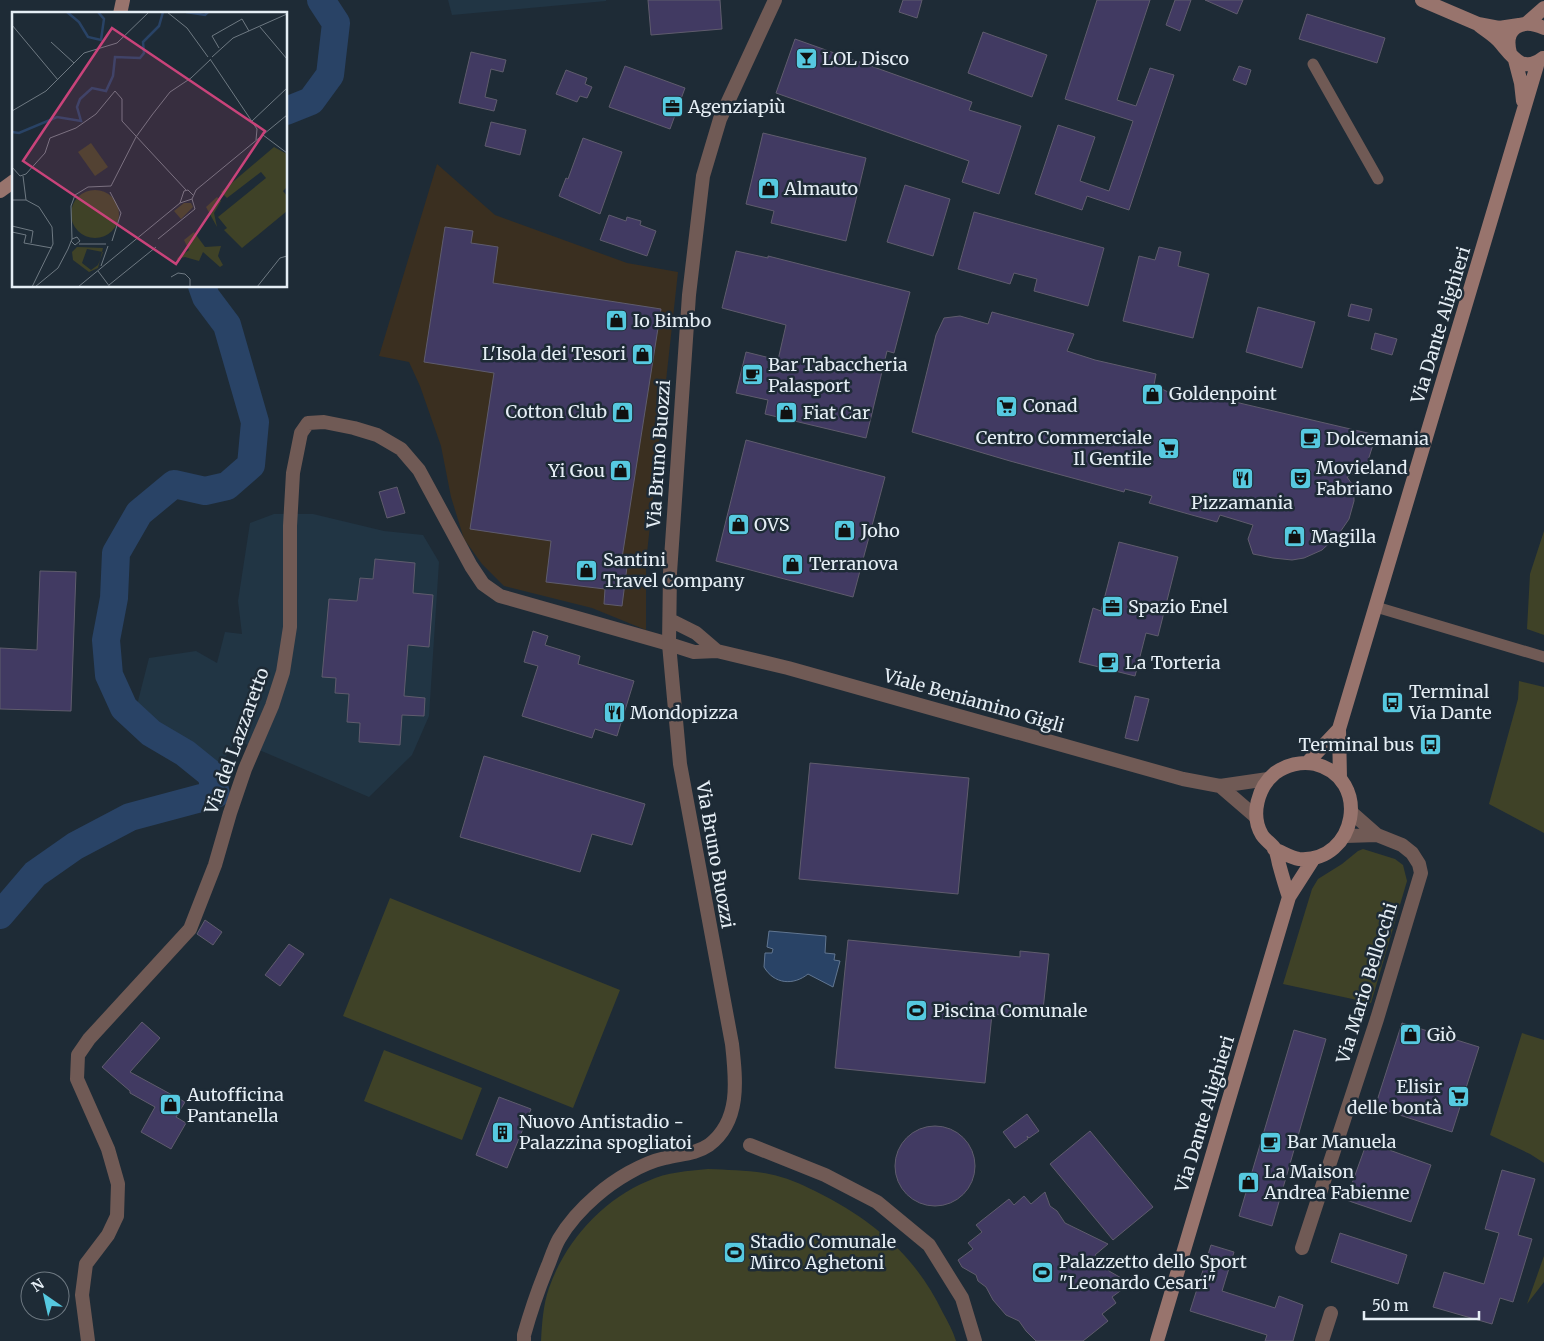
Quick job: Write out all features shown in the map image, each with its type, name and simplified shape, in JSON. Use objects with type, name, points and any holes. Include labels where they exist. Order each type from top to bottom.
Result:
[{"type":"main road","points":[[1422,0],[1478,24],[1499,28],[1534,24],[1544,28]]},
{"type":"main road","name":"Via Dante Alighieri","points":[[1524,110],[1521,83],[1507,45],[1508,37],[1512,30],[1544,8]]},
{"type":"main road","points":[[1478,24],[1496,38],[1512,56]]},
{"type":"main road","name":"Via Dante Alighieri","points":[[1512,56],[1522,64],[1530,64],[1541,60]]},
{"type":"main road","name":"Via Dante Alighieri","points":[[1157,1341],[1289,897],[1314,858],[1330,852],[1345,836],[1352,813],[1349,793],[1340,778],[1340,728],[1524,110],[1541,60]]},
{"type":"main road","points":[[0,191],[12,182]]},
{"type":"main road","name":"Via Dante Alighieri","points":[[1307,763],[1340,728]]},
{"type":"main road","points":[[1289,897],[1274,849],[1262,834],[1256,817],[1258,796],[1268,779],[1283,768],[1307,763],[1323,766],[1340,778]]},
{"type":"main road","points":[[1274,849],[1298,859],[1314,858]]},
{"type":"street","name":"Via Bruno Buozzi","points":[[524,1341],[524,1335],[536,1295],[554,1249],[558,1240],[576,1215],[616,1180],[637,1169],[664,1158],[687,1154],[708,1146],[725,1129],[734,1103],[735,1074],[732,1044],[680,764],[669,644],[671,564],[689,295],[703,176],[720,119],[775,0]]},
{"type":"street","points":[[1313,64],[1378,179]]},
{"type":"street","name":"Via del Lazzaretto","points":[[88,1341],[82,1295],[86,1264],[108,1234],[117,1216],[118,1184],[108,1149],[77,1079],[78,1055],[89,1039],[190,929],[215,864],[245,769],[272,706],[283,672],[290,627],[290,526],[294,473],[300,433],[308,423],[324,422],[354,428],[378,435],[401,450],[419,470],[471,566],[483,584],[500,596],[669,644]]},
{"type":"street","points":[[1376,608],[1544,657]]},
{"type":"street","name":"Viale Beniamino Gigli","points":[[670,620],[696,633],[718,651]]},
{"type":"street","name":"Viale Beniamino Gigli","points":[[669,644],[694,652],[718,651],[788,668],[1182,779],[1220,786],[1268,779]]},
{"type":"street","points":[[1220,786],[1256,817]]},
{"type":"street","name":"Via Mario Bellocchi","points":[[1302,1248],[1377,1019],[1421,873],[1419,864],[1412,853],[1402,845],[1377,835],[1352,813]]},
{"type":"street","name":"Via Mario Bellocchi","points":[[1345,836],[1377,835]]},
{"type":"street","points":[[750,1145],[825,1175],[878,1202],[929,1245],[962,1298],[976,1341]]},
{"type":"street","points":[[1322,1341],[1331,1313]]},
{"type":"shaded area","points":[[448,0],[606,0],[606,1],[452,15]]},
{"type":"shaded area","points":[[437,164],[495,215],[627,263],[678,272],[646,562],[646,630],[592,608],[504,586],[482,564],[464,539],[451,497],[441,446],[420,386],[409,362],[379,356]]},
{"type":"shaded area","points":[[274,514],[313,514],[384,531],[423,535],[439,562],[429,716],[412,755],[369,797],[236,740],[218,769],[137,705],[149,658],[196,651],[217,663],[225,632],[242,634],[238,601],[250,523]]},
{"type":"green space","points":[[1544,531],[1544,635],[1527,629],[1530,574]]},
{"type":"green space","points":[[1519,681],[1544,687],[1544,833],[1489,804],[1518,699]]},
{"type":"green space","points":[[1363,849],[1395,859],[1403,865],[1407,881],[1371,1003],[1283,984],[1312,889],[1318,879]]},
{"type":"green space","points":[[390,898],[620,990],[573,1108],[343,1016]]},
{"type":"green space","points":[[1522,1033],[1544,1040],[1544,1163],[1530,1154],[1490,1135]]},
{"type":"green space","points":[[384,1050],[482,1088],[462,1140],[364,1101]]},
{"type":"green space","name":"Stadio Comunale Mirco Aghetoni","points":[[708,1169],[738,1170],[781,1177],[815,1191],[855,1214],[890,1241],[920,1274],[932,1293],[956,1341],[541,1341],[542,1321],[549,1288],[565,1255],[587,1224],[615,1199],[648,1181],[685,1171]]},
{"type":"green space","points":[[1544,1256],[1544,1282],[1527,1304]]},
{"type":"water","points":[[769,931],[826,936],[825,953],[835,954],[834,960],[840,961],[833,987],[808,974],[790,982],[778,980],[768,973],[764,967],[765,953],[772,953],[773,949],[767,947]]},
{"type":"building","points":[[648,0],[720,0],[722,29],[651,35]]},
{"type":"building","points":[[903,0],[922,0],[917,18],[899,12]]},
{"type":"building","points":[[1097,0],[1150,0],[1117,100],[1136,106],[1150,68],[1174,75],[1129,210],[1087,196],[1082,210],[1035,194],[1058,125],[1095,137],[1080,181],[1109,191],[1133,121],[1065,99]]},
{"type":"building","points":[[1175,0],[1191,0],[1180,31],[1166,25]]},
{"type":"building","points":[[1205,0],[1243,0],[1237,14]]},
{"type":"building","points":[[1307,14],[1385,38],[1377,63],[1299,39]]},
{"type":"building","points":[[983,32],[1047,55],[1032,97],[968,73]]},
{"type":"building","points":[[795,39],[972,102],[969,110],[1021,126],[999,194],[962,182],[969,161],[776,93]]},
{"type":"building","points":[[471,52],[506,60],[503,72],[491,69],[485,97],[497,100],[494,111],[459,103]]},
{"type":"building","points":[[625,66],[685,88],[670,129],[609,107]]},
{"type":"building","points":[[1239,66],[1251,70],[1246,85],[1233,80]]},
{"type":"building","points":[[566,70],[587,78],[585,84],[592,87],[587,98],[580,96],[577,102],[556,94]]},
{"type":"building","points":[[491,122],[526,130],[520,155],[485,146]]},
{"type":"building","points":[[763,133],[866,158],[846,241],[771,223],[774,211],[746,204]]},
{"type":"building","points":[[583,138],[622,152],[600,214],[559,196],[566,178],[568,179]]},
{"type":"building","points":[[905,185],[950,199],[933,256],[887,242]]},
{"type":"building","points":[[974,212],[1104,248],[1088,306],[1034,291],[1037,279],[1014,273],[1010,284],[958,269]]},
{"type":"building","points":[[609,215],[626,221],[627,217],[641,221],[640,225],[656,231],[647,256],[600,240]]},
{"type":"building","points":[[445,227],[473,231],[471,243],[498,247],[493,283],[661,309],[622,558],[628,559],[622,606],[604,604],[605,589],[546,582],[551,541],[470,529],[494,373],[424,362]]},
{"type":"building","points":[[1159,247],[1181,252],[1178,266],[1209,274],[1193,338],[1123,321],[1139,256],[1155,260]]},
{"type":"building","points":[[736,251],[768,258],[768,256],[910,292],[894,353],[887,351],[866,438],[765,414],[768,400],[736,393],[746,352],[778,360],[786,325],[722,308]]},
{"type":"building","points":[[1351,304],[1372,309],[1369,321],[1348,316]]},
{"type":"building","points":[[1258,307],[1315,322],[1302,368],[1246,352]]},
{"type":"building","name":"Centro Commerciale Il Gentile","points":[[992,312],[1074,334],[1067,351],[1095,360],[1156,374],[1154,385],[1168,392],[1181,395],[1184,390],[1376,435],[1366,467],[1347,477],[1354,487],[1354,501],[1349,519],[1338,535],[1322,550],[1304,558],[1292,560],[1273,558],[1253,554],[1248,539],[1253,525],[1220,515],[1217,522],[1149,503],[1152,496],[1125,489],[1124,492],[912,432],[936,335],[944,318],[960,316],[988,324]]},
{"type":"building","points":[[1375,333],[1397,339],[1392,355],[1371,349]]},
{"type":"building","points":[[746,440],[885,477],[853,597],[716,561]]},
{"type":"building","points":[[397,487],[405,513],[387,518],[379,492]]},
{"type":"building","points":[[1119,542],[1178,557],[1158,636],[1146,633],[1135,676],[1079,662],[1093,608],[1101,611]]},
{"type":"building","points":[[375,559],[415,563],[413,593],[433,595],[429,647],[408,645],[404,696],[425,698],[424,716],[402,715],[400,745],[359,742],[360,723],[347,722],[349,694],[335,693],[336,678],[322,677],[329,599],[357,601],[360,578],[373,579]]},
{"type":"building","points":[[40,571],[76,572],[71,711],[0,709],[0,648],[37,650]]},
{"type":"building","points":[[533,631],[548,636],[545,645],[580,656],[578,664],[634,681],[617,736],[595,729],[592,738],[522,716],[538,666],[524,662]]},
{"type":"building","points":[[1135,696],[1149,699],[1138,741],[1125,738]]},
{"type":"building","points":[[484,756],[645,804],[632,845],[592,834],[580,872],[460,837]]},
{"type":"building","points":[[810,763],[969,778],[958,894],[799,879]]},
{"type":"building","points":[[205,920],[222,932],[213,945],[197,934]]},
{"type":"building","points":[[848,940],[1020,957],[1020,951],[1049,954],[1042,1019],[992,1014],[985,1083],[835,1068]]},
{"type":"building","points":[[289,944],[304,954],[280,986],[265,975]]},
{"type":"building","points":[[142,1022],[160,1038],[130,1072],[185,1102],[176,1117],[186,1123],[171,1149],[141,1132],[155,1107],[130,1093],[102,1067]]},
{"type":"building","points":[[1402,1023],[1479,1047],[1452,1132],[1375,1107]]},
{"type":"building","points":[[1294,1030],[1326,1039],[1272,1226],[1239,1216]]},
{"type":"building","name":"Nuovo Antistadio - Palazzina spogliatoi","points":[[499,1097],[531,1109],[507,1168],[476,1155]]},
{"type":"building","points":[[1027,1114],[1039,1131],[1029,1138],[1027,1136],[1028,1139],[1015,1148],[1003,1132]]},
{"type":"building","points":[[935,1126],[950,1129],[963,1138],[972,1151],[975,1166],[972,1181],[963,1194],[950,1203],[935,1206],[920,1203],[907,1194],[898,1181],[895,1166],[898,1151],[907,1138],[920,1129]]},
{"type":"building","points":[[1090,1131],[1153,1207],[1113,1240],[1050,1164]]},
{"type":"building","points":[[1367,1142],[1431,1165],[1411,1222],[1346,1200]]},
{"type":"building","points":[[1502,1170],[1535,1179],[1518,1235],[1532,1239],[1513,1302],[1500,1298],[1492,1324],[1433,1307],[1444,1272],[1484,1284],[1499,1233],[1485,1229]]},
{"type":"building","points":[[1045,1192],[1050,1206],[1057,1211],[1065,1223],[1108,1244],[1095,1255],[1106,1265],[1109,1271],[1123,1279],[1127,1286],[1112,1297],[1116,1303],[1102,1314],[1108,1321],[1083,1341],[1036,1341],[1019,1321],[1006,1315],[993,1300],[986,1287],[978,1281],[976,1275],[962,1267],[958,1260],[973,1249],[968,1243],[982,1232],[976,1225],[1009,1199],[1014,1205],[1024,1196],[1031,1204]]},
{"type":"building","points":[[1340,1233],[1407,1255],[1398,1284],[1331,1262]]},
{"type":"building","points":[[1211,1245],[1234,1252],[1222,1291],[1275,1308],[1279,1296],[1303,1305],[1293,1341],[1265,1341],[1267,1335],[1190,1311]]},
{"type":"waterway","points":[[288,110],[311,101],[330,75],[336,23],[321,0]]},
{"type":"waterway","points":[[0,915],[35,874],[75,846],[130,817],[216,794],[211,774],[185,753],[151,733],[124,708],[109,675],[106,640],[114,598],[116,553],[139,513],[174,484],[205,491],[227,486],[251,465],[255,422],[227,325],[206,297],[203,288]]},
{"type":"place","name":"LOL Disco","points":[[806,59]]},
{"type":"place","name":"Agenziapiù","points":[[672,107]]},
{"type":"place","name":"Almauto","points":[[768,189]]},
{"type":"place","name":"Io Bimbo","points":[[617,321]]},
{"type":"place","name":"L'Isola dei Tesori","points":[[642,354]]},
{"type":"place","name":"Bar Tabaccheria Palasport","points":[[752,375]]},
{"type":"place","name":"Goldenpoint","points":[[1153,394]]},
{"type":"place","name":"Conad","points":[[1007,406]]},
{"type":"place","name":"Cotton Club","points":[[623,412]]},
{"type":"place","name":"Fiat Car","points":[[787,413]]},
{"type":"place","name":"Dolcemania","points":[[1310,439]]},
{"type":"place","name":"Centro Commerciale Il Gentile","points":[[1168,448]]},
{"type":"place","name":"Yi Gou","points":[[621,471]]},
{"type":"place","name":"Pizzamania","points":[[1242,478]]},
{"type":"place","name":"Movieland Fabriano","points":[[1300,478]]},
{"type":"place","name":"OVS","points":[[738,525]]},
{"type":"place","name":"Joho","points":[[845,531]]},
{"type":"place","name":"Magilla","points":[[1295,537]]},
{"type":"place","name":"Terranova","points":[[793,564]]},
{"type":"place","name":"Santini Travel Company","points":[[587,570]]},
{"type":"place","name":"Spazio Enel","points":[[1112,607]]},
{"type":"place","name":"La Torteria","points":[[1109,663]]},
{"type":"place","name":"Terminal Via Dante","points":[[1393,702]]},
{"type":"place","name":"Mondopizza","points":[[614,713]]},
{"type":"place","name":"Terminal bus","points":[[1430,745]]},
{"type":"place","name":"Piscina Comunale","points":[[917,1011]]},
{"type":"place","name":"Giò","points":[[1411,1035]]},
{"type":"place","name":"Elisir delle bontà","points":[[1458,1097]]},
{"type":"place","name":"Autofficina Pantanella","points":[[171,1105]]},
{"type":"place","name":"Nuovo Antistadio - Palazzina spogliatoi","points":[[503,1132]]},
{"type":"place","name":"Bar Manuela","points":[[1271,1142]]},
{"type":"place","name":"La Maison Andrea Fabienne","points":[[1248,1182]]},
{"type":"place","name":"Stadio Comunale Mirco Aghetoni","points":[[734,1252]]},
{"type":"place","name":"Palazzetto dello Sport \"Leonardo Cesari\"","points":[[1043,1272]]}]
